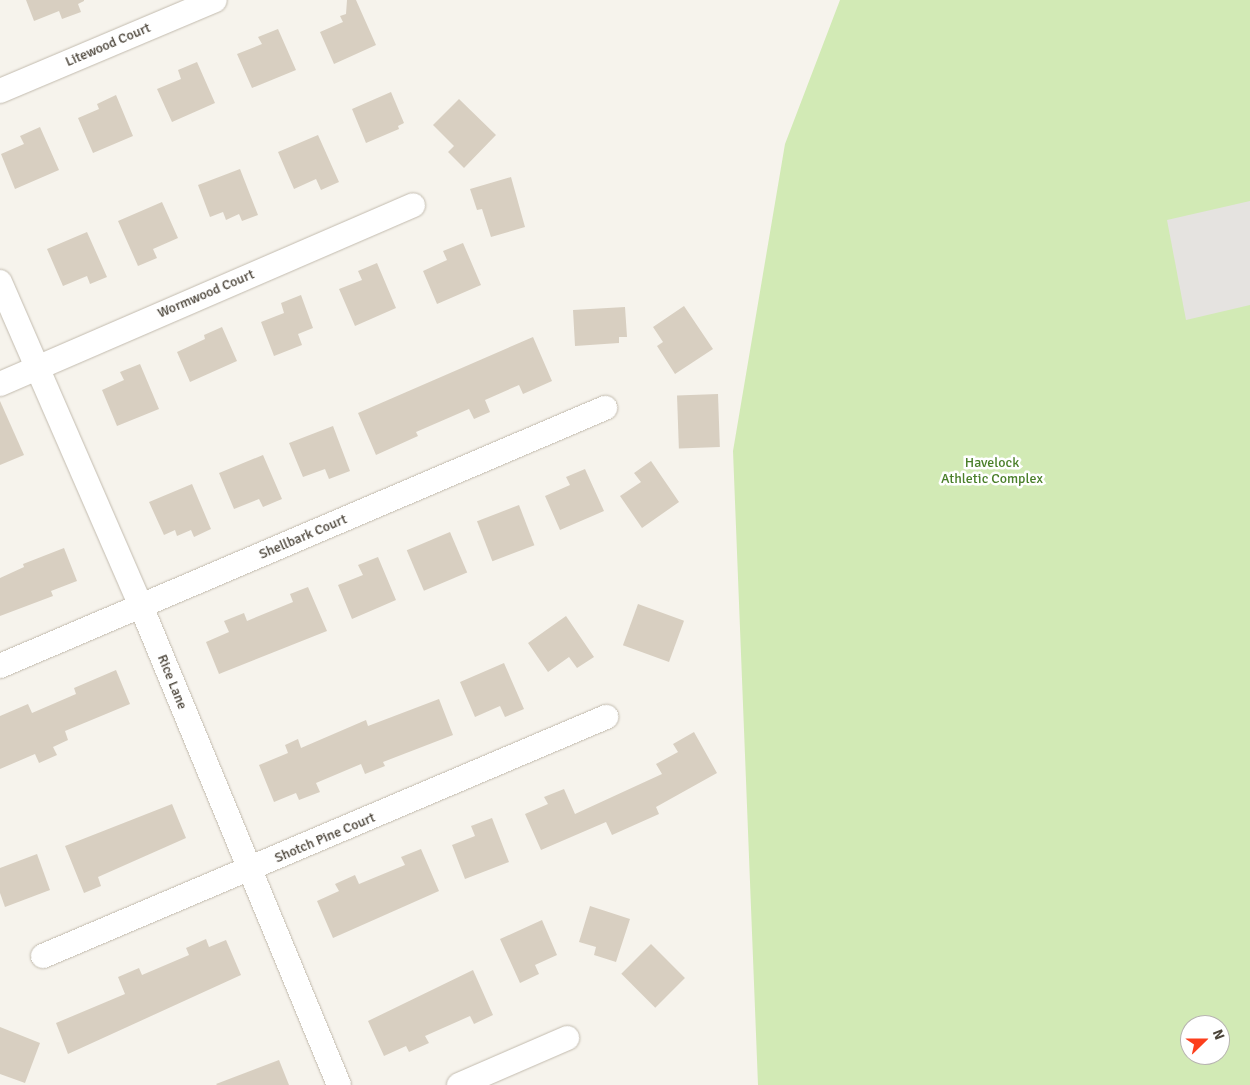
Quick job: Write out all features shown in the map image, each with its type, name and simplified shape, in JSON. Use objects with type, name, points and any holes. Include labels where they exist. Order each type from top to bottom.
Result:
[{"type":"street","name":"Litewood Court","points":[[0,91],[215,0]]},
{"type":"street","name":"Wormwood Court","points":[[0,384],[413,205]]},
{"type":"street","name":"Rice Lane","points":[[0,282],[141,606],[339,1085]]},
{"type":"street","name":"Shellbark Court","points":[[0,666],[605,408]]},
{"type":"street","name":"Shotch Pine Court","points":[[43,956],[606,717]]},
{"type":"street","points":[[459,1085],[567,1038]]},
{"type":"green space","name":"Havelock Athletic Complex","points":[[840,0],[1250,0],[1250,1085],[758,1085],[733,451],[785,144]]},
{"type":"shaded area","points":[[1250,201],[1250,305],[1186,320],[1167,220]]},
{"type":"building","points":[[26,0],[84,1],[78,4],[81,12],[62,19],[59,11],[34,21]]},
{"type":"building","points":[[347,0],[356,0],[376,45],[334,64],[320,32],[343,22],[340,16],[346,14]]},
{"type":"building","points":[[278,29],[296,70],[252,88],[237,54],[262,44],[258,37]]},
{"type":"building","points":[[197,62],[215,103],[172,122],[157,89],[181,79],[178,70]]},
{"type":"building","points":[[391,92],[404,123],[398,126],[399,129],[366,143],[352,109]]},
{"type":"building","points":[[116,95],[133,136],[93,153],[78,118],[99,109],[97,104]]},
{"type":"building","points":[[459,99],[496,135],[464,168],[448,152],[454,146],[433,125]]},
{"type":"building","points":[[40,127],[59,170],[15,189],[1,154],[24,144],[20,136]]},
{"type":"building","points":[[318,135],[339,182],[321,190],[316,179],[294,189],[278,152]]},
{"type":"building","points":[[240,169],[258,215],[242,221],[239,214],[226,220],[223,212],[210,217],[198,185]]},
{"type":"building","points":[[511,177],[525,227],[491,237],[482,209],[477,210],[470,189]]},
{"type":"building","points":[[162,202],[178,238],[153,249],[157,258],[138,266],[118,221]]},
{"type":"building","points":[[87,232],[107,277],[90,284],[87,276],[63,286],[47,249]]},
{"type":"building","points":[[463,243],[481,285],[437,304],[423,271],[447,260],[443,251]]},
{"type":"building","points":[[377,263],[396,308],[355,326],[339,289],[362,280],[358,271]]},
{"type":"building","points":[[301,295],[313,328],[298,334],[302,345],[274,356],[261,322],[284,313],[281,303]]},
{"type":"building","points":[[684,306],[713,349],[675,374],[657,346],[663,342],[653,327]]},
{"type":"building","points":[[625,307],[627,337],[619,337],[619,343],[575,346],[573,310]]},
{"type":"building","points":[[222,327],[237,361],[190,382],[177,352],[205,339],[204,335]]},
{"type":"building","points":[[533,337],[552,381],[523,394],[519,385],[485,400],[490,412],[474,419],[469,409],[416,432],[418,436],[376,455],[358,413]]},
{"type":"building","points":[[140,364],[159,409],[117,426],[102,390],[124,380],[120,372]]},
{"type":"building","points":[[718,394],[720,447],[679,448],[677,395]]},
{"type":"building","points":[[0,401],[24,455],[0,465]]},
{"type":"building","points":[[333,426],[350,471],[329,479],[325,469],[303,477],[289,443]]},
{"type":"building","points":[[263,455],[282,499],[263,507],[259,499],[234,509],[219,473]]},
{"type":"building","points":[[651,461],[679,502],[642,528],[620,496],[641,482],[634,473]]},
{"type":"building","points":[[585,469],[604,511],[560,530],[545,496],[570,485],[566,477]]},
{"type":"building","points":[[192,484],[211,529],[194,537],[191,530],[177,536],[175,530],[164,535],[149,502]]},
{"type":"building","points":[[519,505],[534,545],[492,561],[477,521]]},
{"type":"building","points":[[450,532],[467,573],[424,591],[407,550]]},
{"type":"building","points":[[64,548],[77,581],[51,591],[53,596],[0,616],[0,578],[24,567],[23,564]]},
{"type":"building","points":[[378,557],[396,600],[352,619],[338,585],[363,575],[358,565]]},
{"type":"building","points":[[308,587],[327,631],[219,674],[206,642],[229,632],[224,621],[244,613],[247,621],[293,602],[290,594]]},
{"type":"building","points":[[638,604],[684,621],[669,662],[623,645]]},
{"type":"building","points":[[566,616],[594,657],[577,668],[569,657],[548,672],[528,643]]},
{"type":"building","points":[[504,663],[524,709],[505,717],[500,706],[475,717],[460,682]]},
{"type":"building","points":[[116,670],[130,704],[65,731],[68,740],[53,747],[57,755],[39,763],[35,754],[0,769],[0,716],[28,704],[32,713],[76,694],[74,688]]},
{"type":"building","points":[[439,699],[453,735],[383,762],[385,766],[365,774],[361,764],[316,783],[320,792],[299,800],[296,793],[274,802],[259,765],[288,753],[285,745],[298,739],[301,748],[366,720],[368,726]]},
{"type":"building","points":[[694,732],[717,773],[656,807],[659,814],[612,835],[606,822],[541,850],[525,814],[548,804],[544,797],[564,789],[575,814],[662,774],[656,764],[678,752],[673,744]]},
{"type":"building","points":[[172,804],[186,838],[98,877],[101,886],[84,893],[65,846]]},
{"type":"building","points":[[492,818],[509,862],[465,879],[452,845],[475,836],[471,826]]},
{"type":"building","points":[[421,849],[439,891],[333,938],[317,901],[339,891],[335,884],[355,875],[359,884],[405,865],[401,857]]},
{"type":"building","points":[[37,854],[50,890],[5,907],[0,893],[0,868]]},
{"type":"building","points":[[590,906],[630,919],[616,962],[594,955],[596,947],[579,942]]},
{"type":"building","points":[[542,920],[557,955],[535,965],[539,974],[520,983],[500,939]]},
{"type":"building","points":[[206,939],[209,947],[226,940],[241,975],[68,1054],[56,1023],[125,994],[118,977],[139,968],[142,975],[189,955],[186,948]]},
{"type":"building","points":[[651,944],[685,978],[655,1008],[621,974]]},
{"type":"building","points":[[473,970],[493,1015],[474,1024],[470,1016],[425,1036],[429,1043],[409,1052],[406,1046],[384,1056],[368,1021]]},
{"type":"building","points":[[0,1027],[40,1043],[25,1083],[0,1074]]},
{"type":"building","points":[[279,1060],[289,1085],[216,1084]]}]
